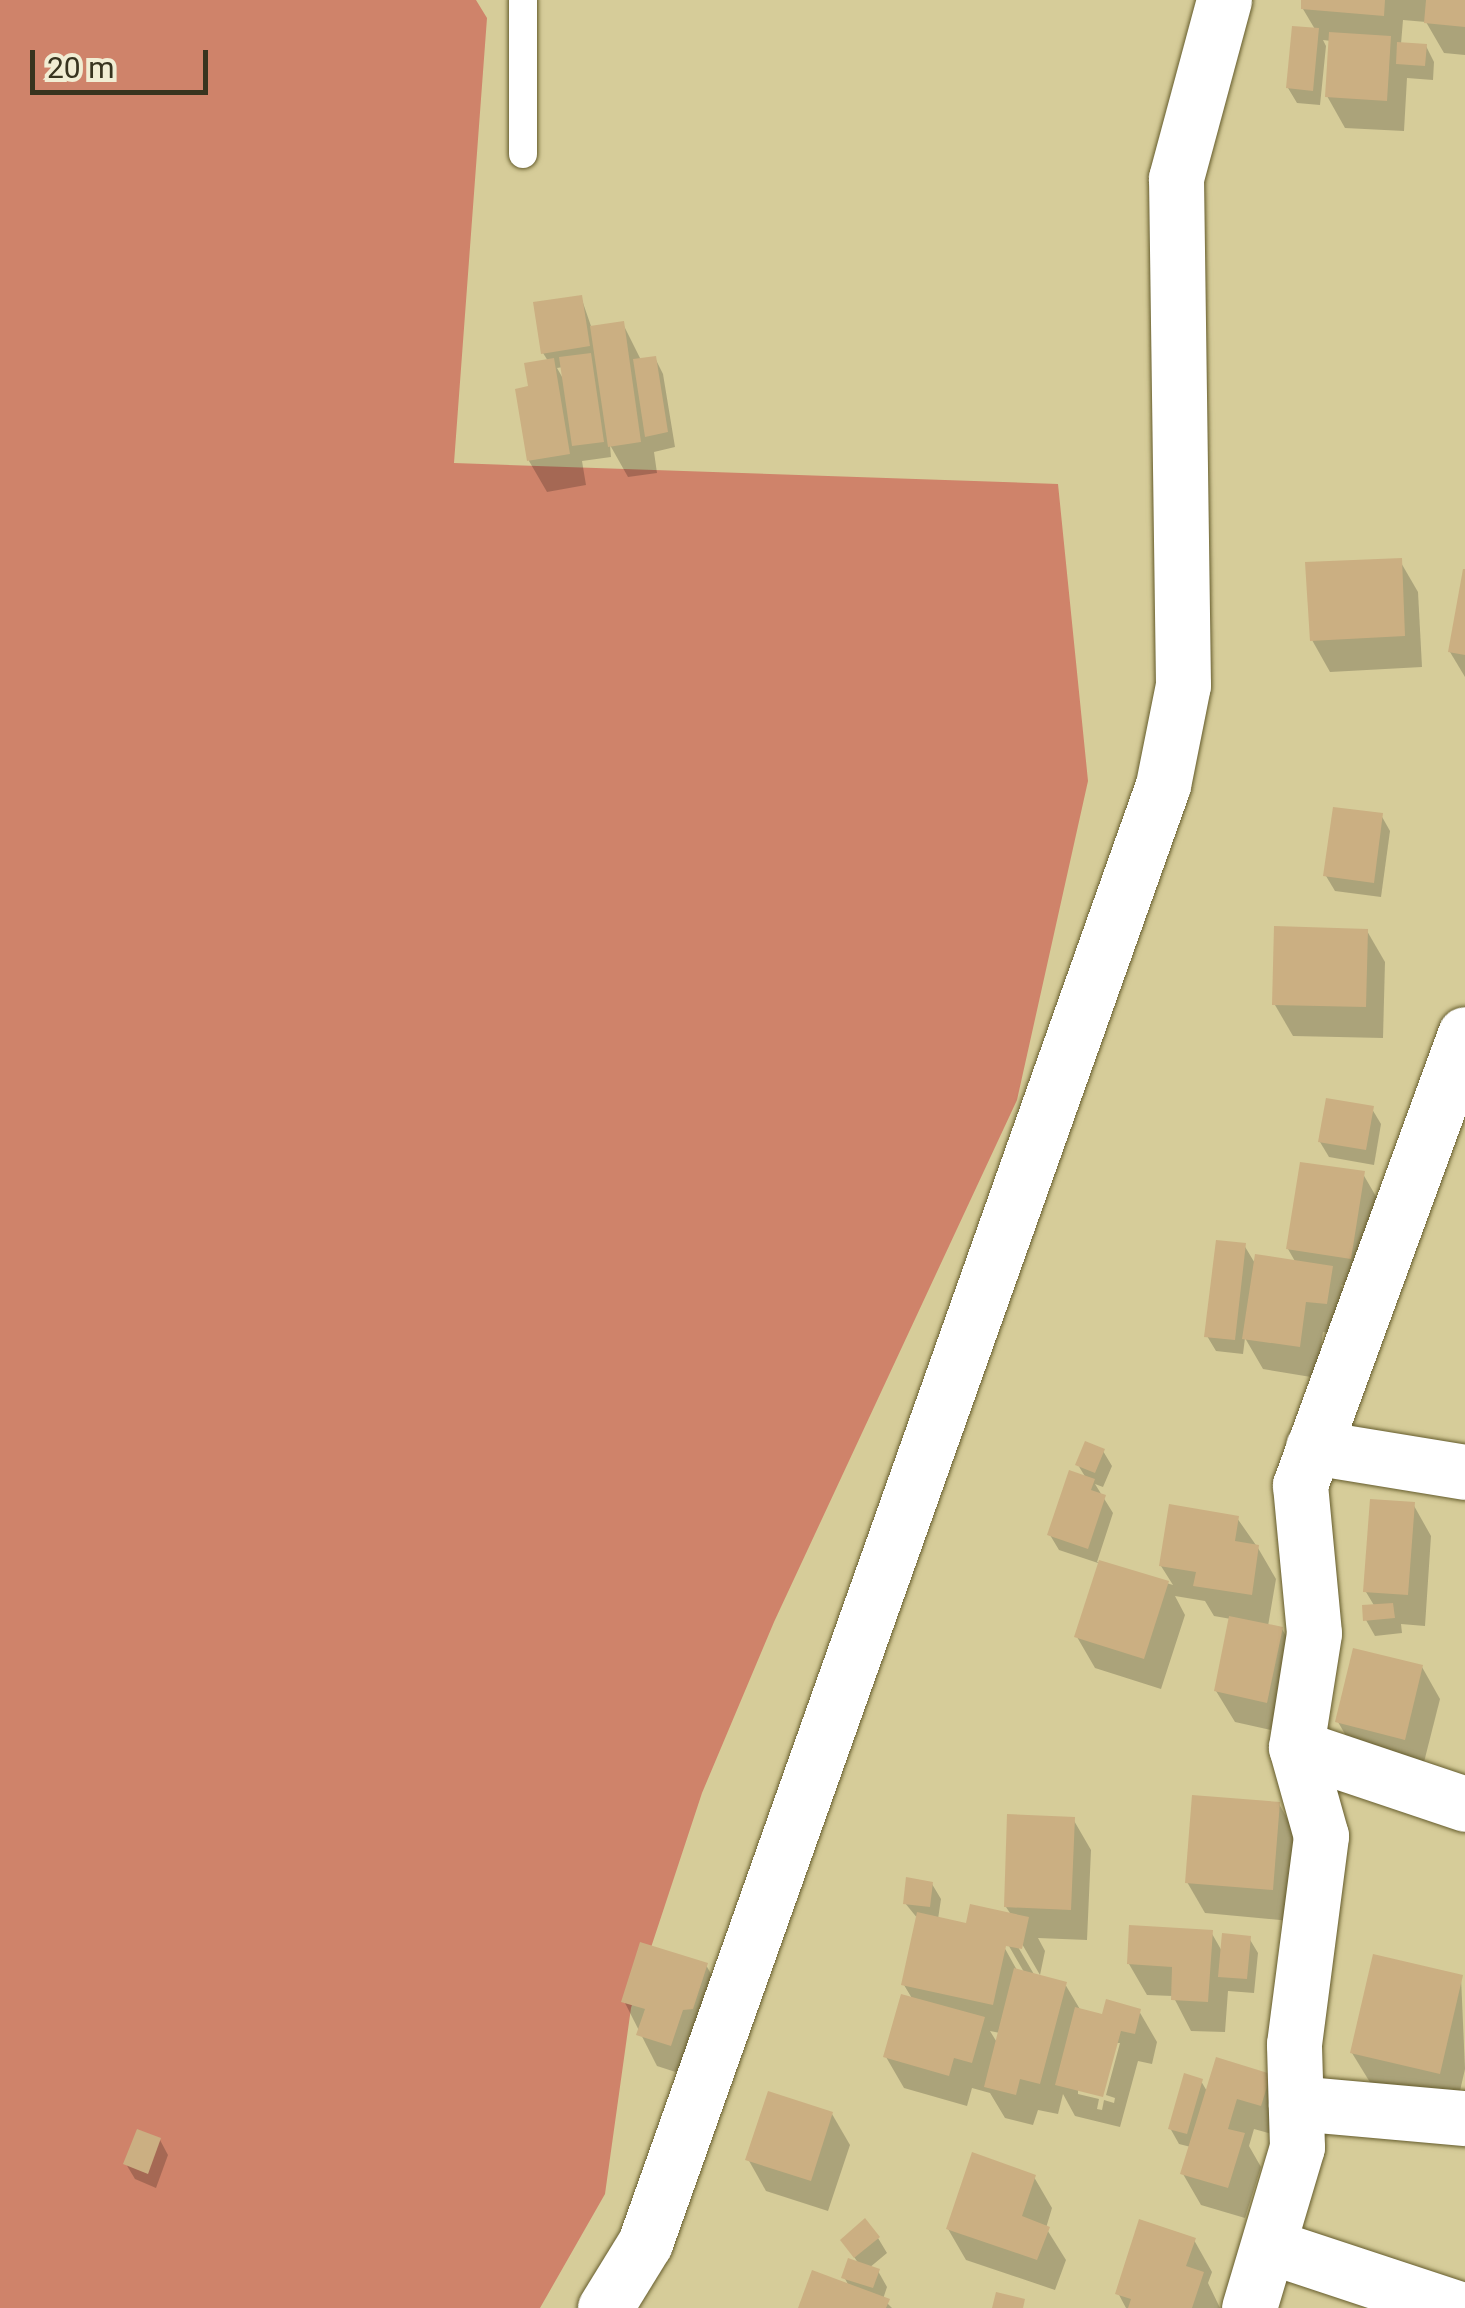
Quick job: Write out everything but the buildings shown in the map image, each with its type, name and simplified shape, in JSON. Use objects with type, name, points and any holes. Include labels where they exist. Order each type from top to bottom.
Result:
[{"type":"street","points":[[605,2308],[645,2243],[1163,786],[1183,685],[1176,178],[1224,0]]},
{"type":"street","points":[[1249,2308],[1297,2147],[1294,2044],[1321,1836],[1296,1747],[1314,1633],[1300,1485],[1465,1034]]},
{"type":"street","points":[[1313,1448],[1465,1472]]},
{"type":"street","points":[[1296,1747],[1465,1804]]},
{"type":"street","points":[[1296,2103],[1465,2118]]},
{"type":"street","points":[[1269,2246],[1456,2308]]},
{"type":"lane","points":[[522,154],[523,0]]},
{"type":"shaded area","points":[[0,0],[476,0],[487,18],[454,463],[1058,484],[1088,781],[1017,1100],[774,1622],[702,1793],[631,2008],[605,2194],[540,2308],[0,2308]]}]
